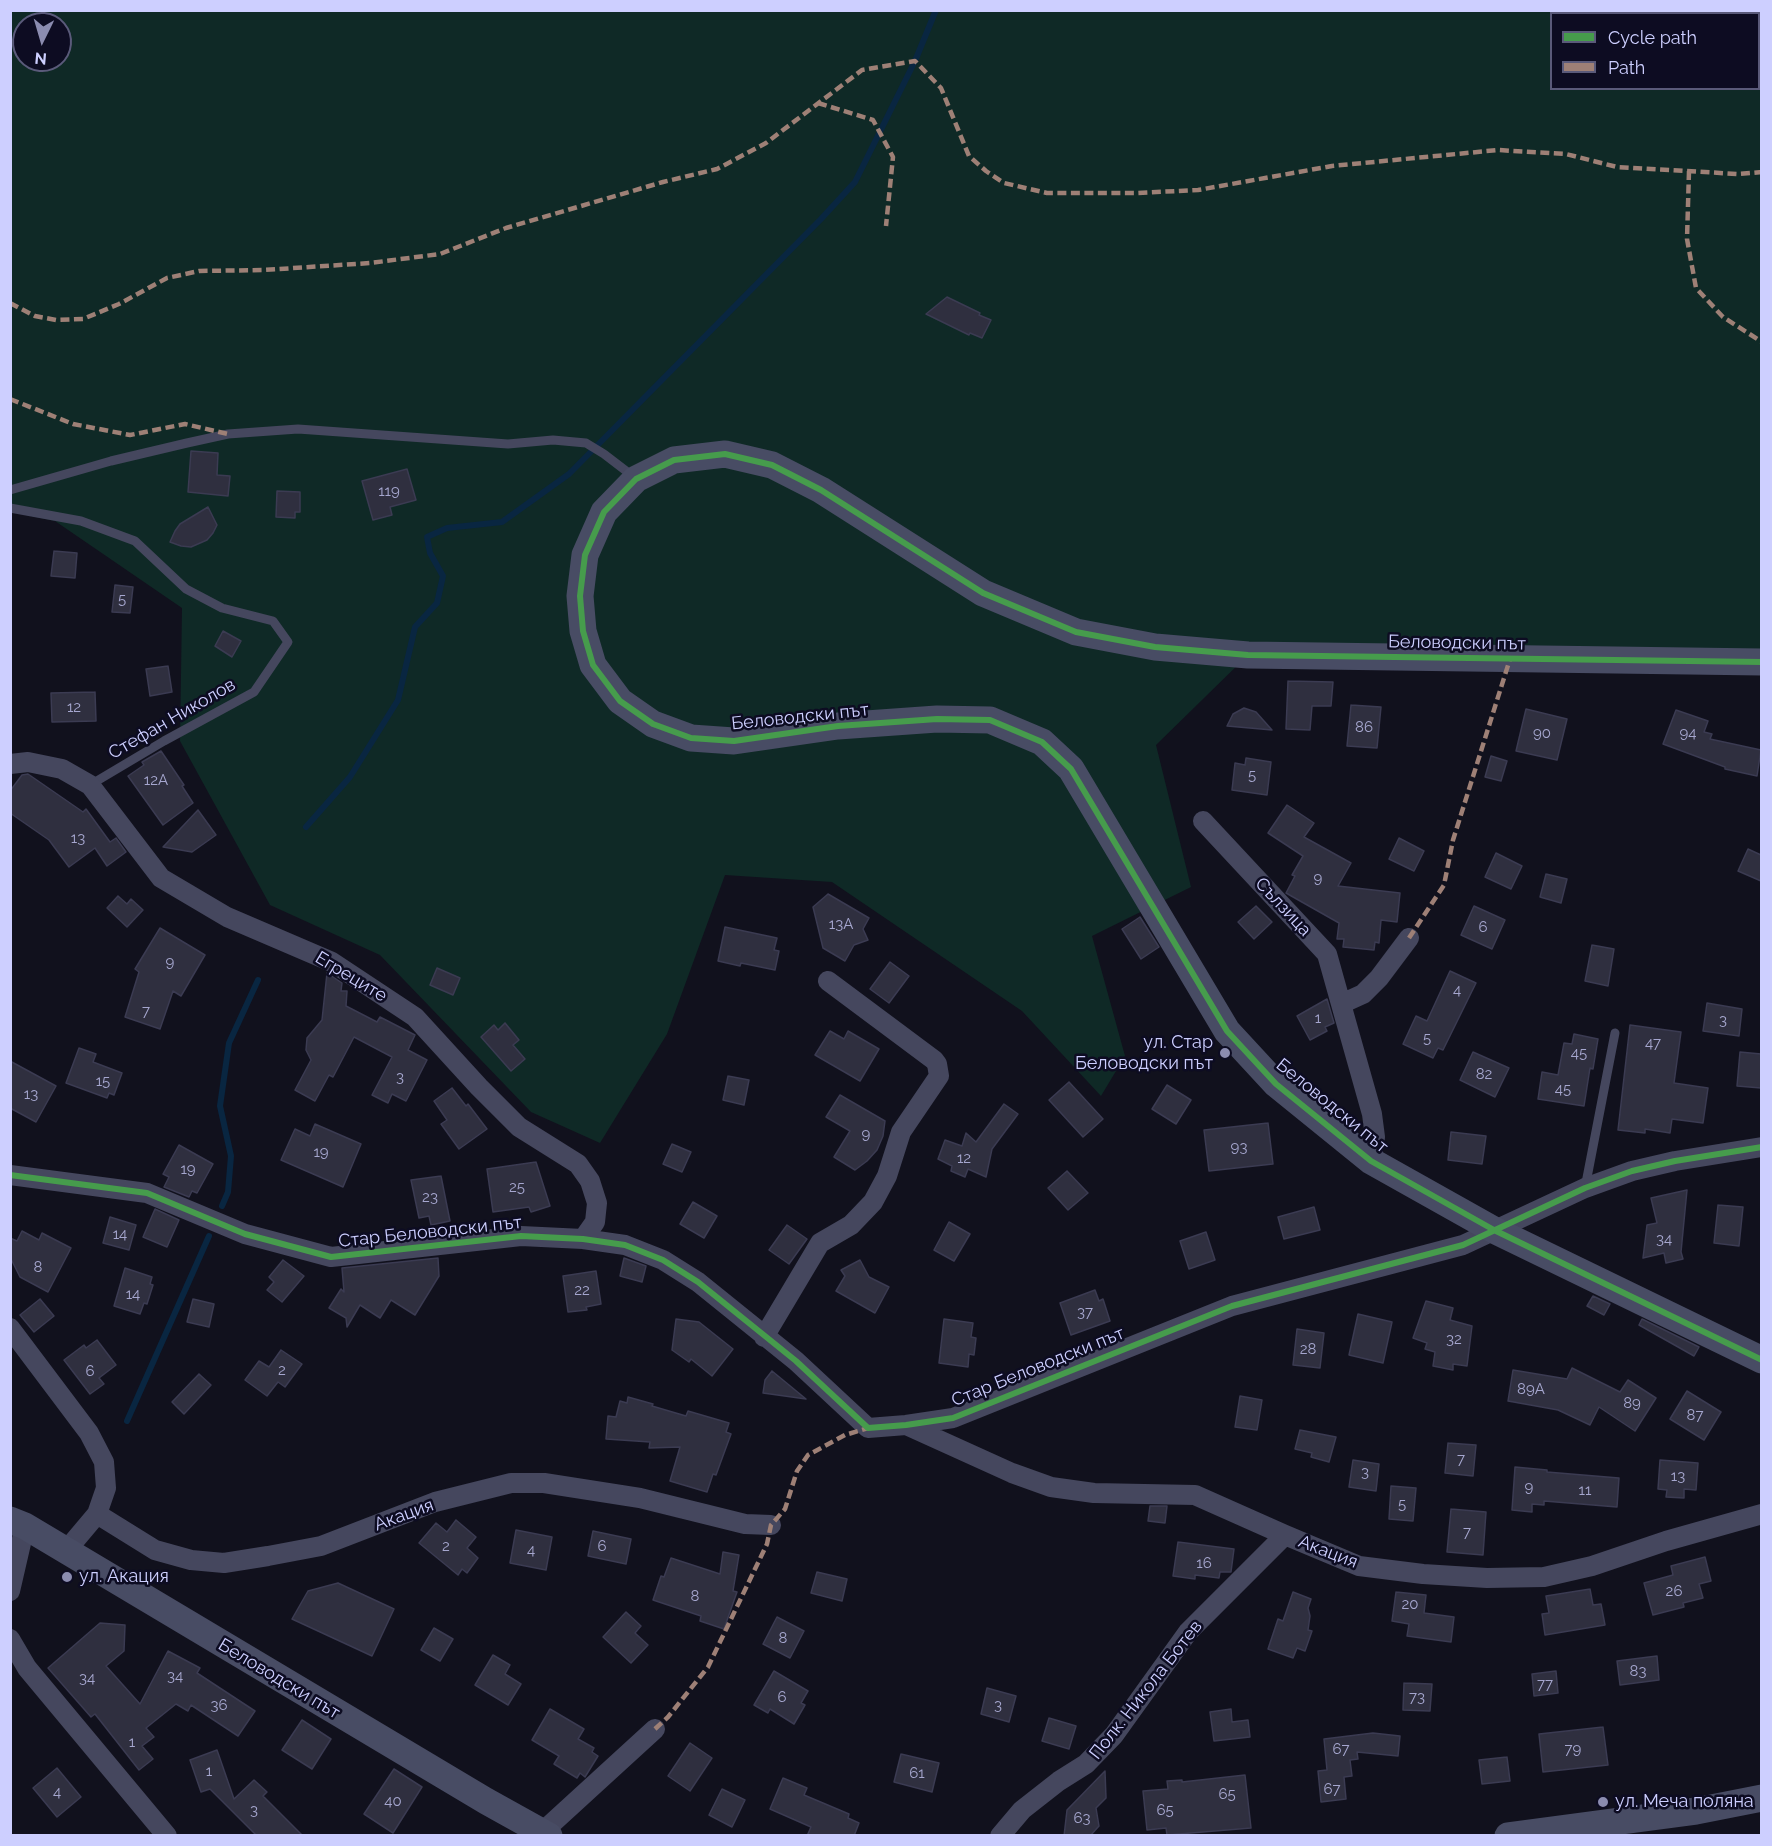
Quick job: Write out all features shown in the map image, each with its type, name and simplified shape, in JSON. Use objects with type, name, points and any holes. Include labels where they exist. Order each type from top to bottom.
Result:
[{"type":"street","name":"Беловодски път","points":[[1761,663],[1248,656],[1155,647],[1076,632],[983,593],[821,490],[772,465],[725,454],[674,460],[636,478],[604,512],[585,555],[580,596],[583,631],[592,665],[620,701],[653,724],[691,738],[734,741],[838,726],[937,719],[990,720],[1042,742],[1071,769],[1227,1031],[1276,1084],[1371,1161],[1494,1230],[1761,1360]]},
{"type":"street","name":"Егреците","points":[[10,764],[28,762],[62,769],[90,785],[160,878],[227,917],[332,962],[415,1017],[519,1127],[578,1164],[590,1182],[597,1203],[595,1222],[583,1239]]},
{"type":"street","name":"Сълзица","points":[[1203,821],[1327,954],[1372,1114],[1375,1137],[1371,1161]]},
{"type":"street","points":[[1341,1004],[1363,994],[1409,938]]},
{"type":"street","points":[[764,1337],[820,1243],[851,1225],[873,1202],[887,1176],[901,1132],[939,1076],[938,1064],[934,1060],[828,981]]},
{"type":"street","name":"Стар Беловодски път","points":[[10,1175],[147,1193],[245,1234],[331,1257],[521,1236],[583,1239],[625,1245],[663,1260],[698,1282],[796,1361],[868,1428],[953,1418],[1232,1306],[1462,1245],[1586,1188],[1632,1171],[1761,1147]]},
{"type":"street","points":[[10,1329],[89,1433],[104,1462],[106,1488],[97,1514],[65,1552]]},
{"type":"street","name":"Акация","points":[[906,1425],[1011,1473],[1051,1486],[1094,1493],[1195,1495],[1359,1566],[1423,1574],[1487,1578],[1544,1577],[1593,1566],[1666,1541],[1761,1514]]},
{"type":"street","name":"Акация","points":[[97,1514],[155,1550],[191,1560],[224,1563],[321,1546],[435,1502],[511,1483],[544,1483],[640,1498],[745,1524],[771,1525]]},
{"type":"street","name":"Беловодски път","points":[[18,1523],[543,1835]]},
{"type":"street","points":[[10,1591],[18,1523]]},
{"type":"street","name":"Полк. Никола Ботев","points":[[1000,1836],[1022,1810],[1059,1781],[1086,1764],[1114,1735],[1188,1632],[1285,1535]]},
{"type":"street","points":[[10,1639],[27,1668],[167,1836]]},
{"type":"street","points":[[543,1835],[655,1729]]},
{"type":"street","points":[[1508,1836],[1696,1811],[1761,1798]]},
{"type":"lane","points":[[10,490],[111,461],[228,434],[298,429],[508,444],[553,440],[586,443],[636,478]]},
{"type":"lane","name":"Стефан Николов","points":[[10,508],[81,521],[135,541],[186,589],[222,608],[273,621],[288,642],[254,692],[90,785]]},
{"type":"lane","points":[[1586,1188],[1616,1033]]},
{"type":"green space","points":[[10,11],[1761,11],[1761,662],[1248,655],[1156,745],[1191,887],[1092,936],[1125,1056],[1101,1096],[1022,1011],[832,882],[725,875],[667,1034],[600,1143],[531,1112],[380,955],[270,905],[180,741],[182,608],[55,521],[11,512]]},
{"type":"building","points":[[947,297],[991,320],[982,338],[970,333],[969,335],[926,314]]},
{"type":"building","points":[[191,451],[218,453],[217,475],[230,476],[228,496],[188,492]]},
{"type":"building","points":[[407,469],[416,500],[390,507],[392,515],[373,520],[362,481]]},
{"type":"building","points":[[277,491],[300,492],[300,512],[295,512],[295,518],[276,517]]},
{"type":"building","points":[[208,507],[217,525],[207,540],[191,547],[170,542],[180,524]]},
{"type":"building","points":[[54,551],[77,553],[75,578],[51,576]]},
{"type":"building","points":[[115,585],[133,587],[130,613],[112,612]]},
{"type":"building","points":[[223,631],[241,641],[232,657],[215,646]]},
{"type":"building","points":[[168,666],[172,692],[150,696],[146,669]]},
{"type":"building","points":[[1288,681],[1333,682],[1331,706],[1312,706],[1310,730],[1286,729]]},
{"type":"building","points":[[95,692],[96,721],[52,722],[51,693]]},
{"type":"building","points":[[1351,705],[1381,707],[1377,748],[1347,746]]},
{"type":"building","points":[[1244,708],[1256,712],[1272,730],[1227,726],[1233,714]]},
{"type":"building","points":[[1526,709],[1567,719],[1557,760],[1516,751]]},
{"type":"building","points":[[1676,710],[1708,721],[1704,732],[1712,734],[1710,739],[1761,750],[1757,776],[1725,769],[1725,767],[1663,744]]},
{"type":"building","points":[[161,751],[193,803],[163,825],[128,776],[144,765],[142,762]]},
{"type":"building","points":[[1491,756],[1507,761],[1501,781],[1485,777]]},
{"type":"building","points":[[1246,758],[1271,762],[1267,795],[1232,790],[1235,763],[1245,765]]},
{"type":"building","points":[[28,774],[83,812],[86,809],[110,842],[116,838],[126,852],[107,866],[95,848],[69,867],[49,840],[10,813],[10,791],[22,775]]},
{"type":"building","points":[[1287,805],[1314,823],[1304,837],[1351,863],[1338,886],[1400,893],[1397,922],[1381,920],[1379,943],[1375,942],[1374,950],[1343,947],[1344,939],[1337,939],[1339,923],[1286,893],[1295,876],[1292,875],[1303,856],[1268,833]]},
{"type":"building","points":[[198,810],[216,835],[192,852],[163,847]]},
{"type":"building","points":[[1399,838],[1424,851],[1414,871],[1389,859]]},
{"type":"building","points":[[1748,849],[1761,855],[1761,881],[1738,871]]},
{"type":"building","points":[[1496,853],[1522,866],[1511,889],[1485,877]]},
{"type":"building","points":[[1546,874],[1567,879],[1561,903],[1540,897]]},
{"type":"building","points":[[828,894],[869,918],[863,929],[868,940],[854,945],[845,961],[823,948],[813,907]]},
{"type":"building","points":[[118,896],[127,904],[131,899],[143,910],[127,927],[107,908]]},
{"type":"building","points":[[1256,906],[1272,922],[1254,939],[1238,922]]},
{"type":"building","points":[[1474,906],[1505,920],[1492,949],[1461,935]]},
{"type":"building","points":[[1140,917],[1159,947],[1141,959],[1122,929]]},
{"type":"building","points":[[725,927],[777,938],[774,950],[779,951],[775,970],[718,961]]},
{"type":"building","points":[[160,928],[205,955],[181,996],[173,991],[160,1029],[125,1017],[139,972],[135,969]]},
{"type":"building","points":[[1592,945],[1614,949],[1608,986],[1585,981]]},
{"type":"building","points":[[890,962],[909,976],[889,1003],[870,989]]},
{"type":"building","points":[[437,968],[460,978],[453,995],[430,985]]},
{"type":"building","points":[[1450,971],[1476,983],[1443,1050],[1438,1048],[1433,1058],[1403,1044],[1416,1016],[1427,1021]]},
{"type":"building","points":[[327,973],[342,983],[341,991],[347,991],[346,1006],[377,1022],[380,1017],[415,1035],[408,1050],[427,1060],[406,1101],[392,1094],[388,1103],[372,1095],[392,1057],[354,1037],[333,1077],[329,1075],[315,1101],[295,1090],[311,1060],[306,1050],[307,1038],[322,1020]]},
{"type":"building","points":[[1327,999],[1334,1023],[1325,1027],[1327,1031],[1310,1040],[1297,1016]]},
{"type":"building","points":[[1707,1003],[1742,1009],[1739,1036],[1703,1031]]},
{"type":"building","points":[[505,1023],[519,1040],[513,1045],[525,1059],[511,1071],[481,1037],[494,1025],[498,1030]]},
{"type":"building","points":[[1630,1025],[1681,1032],[1674,1083],[1708,1088],[1703,1123],[1672,1119],[1670,1133],[1645,1129],[1645,1133],[1618,1130]]},
{"type":"building","points":[[830,1031],[844,1039],[848,1031],[879,1049],[860,1081],[815,1055]]},
{"type":"building","points":[[1574,1034],[1598,1039],[1593,1069],[1590,1068],[1584,1106],[1538,1099],[1542,1072],[1558,1075],[1564,1043],[1572,1044]]},
{"type":"building","points":[[79,1048],[96,1054],[93,1062],[122,1073],[114,1095],[109,1093],[107,1098],[66,1083]]},
{"type":"building","points":[[1473,1052],[1509,1068],[1495,1097],[1460,1080]]},
{"type":"building","points":[[1740,1052],[1761,1054],[1761,1088],[1737,1086]]},
{"type":"building","points":[[10,1061],[56,1086],[36,1122],[10,1108]]},
{"type":"building","points":[[728,1076],[749,1080],[744,1105],[723,1100]]},
{"type":"building","points":[[1069,1082],[1103,1119],[1083,1137],[1049,1100]]},
{"type":"building","points":[[1167,1085],[1191,1100],[1176,1124],[1152,1109]]},
{"type":"building","points":[[452,1088],[487,1129],[459,1149],[441,1124],[447,1120],[434,1101]]},
{"type":"building","points":[[840,1095],[885,1121],[883,1136],[877,1150],[855,1170],[834,1157],[850,1131],[826,1117]]},
{"type":"building","points":[[1004,1104],[1018,1114],[992,1149],[986,1177],[968,1169],[965,1177],[951,1171],[952,1166],[938,1159],[945,1140],[962,1146],[966,1133],[976,1142]]},
{"type":"building","points":[[1268,1123],[1273,1164],[1209,1171],[1204,1130]]},
{"type":"building","points":[[315,1124],[361,1144],[343,1187],[281,1160],[295,1129],[310,1136]]},
{"type":"building","points":[[1451,1132],[1486,1136],[1482,1164],[1448,1160]]},
{"type":"building","points":[[672,1144],[691,1152],[682,1172],[663,1164]]},
{"type":"building","points":[[179,1145],[213,1164],[197,1193],[192,1191],[189,1197],[164,1187],[169,1177],[163,1174]]},
{"type":"building","points":[[536,1162],[550,1206],[531,1212],[529,1207],[493,1212],[487,1169]]},
{"type":"building","points":[[1067,1171],[1088,1193],[1068,1210],[1048,1188]]},
{"type":"building","points":[[441,1176],[450,1221],[431,1225],[429,1216],[419,1218],[411,1180]]},
{"type":"building","points":[[1687,1190],[1681,1252],[1683,1259],[1666,1263],[1664,1253],[1643,1258],[1647,1225],[1657,1223],[1651,1198]]},
{"type":"building","points":[[693,1202],[717,1216],[704,1238],[680,1224]]},
{"type":"building","points":[[1718,1205],[1743,1207],[1739,1246],[1714,1243]]},
{"type":"building","points":[[1314,1207],[1320,1230],[1284,1239],[1278,1217]]},
{"type":"building","points":[[155,1209],[179,1220],[167,1247],[143,1237]]},
{"type":"building","points":[[110,1217],[136,1225],[129,1250],[103,1243]]},
{"type":"building","points":[[949,1222],[970,1234],[954,1261],[934,1250]]},
{"type":"building","points":[[787,1225],[807,1239],[789,1264],[769,1250]]},
{"type":"building","points":[[22,1231],[39,1240],[42,1233],[71,1248],[48,1292],[20,1277],[10,1257],[10,1238],[17,1241]]},
{"type":"building","points":[[1206,1232],[1215,1260],[1189,1269],[1180,1241]]},
{"type":"building","points":[[438,1258],[439,1276],[415,1315],[391,1300],[380,1318],[360,1305],[347,1327],[346,1318],[329,1308],[341,1289],[344,1292],[342,1268]]},
{"type":"building","points":[[624,1258],[646,1266],[642,1282],[620,1276]]},
{"type":"building","points":[[283,1260],[304,1276],[282,1302],[267,1290],[274,1282],[269,1277]]},
{"type":"building","points":[[860,1260],[869,1277],[889,1287],[875,1313],[836,1291],[845,1276],[841,1270]]},
{"type":"building","points":[[125,1268],[152,1277],[150,1284],[153,1285],[147,1304],[144,1303],[140,1314],[114,1306]]},
{"type":"building","points":[[596,1271],[601,1304],[586,1307],[587,1310],[568,1312],[563,1276]]},
{"type":"building","points":[[1095,1290],[1099,1301],[1103,1299],[1110,1321],[1071,1335],[1060,1303]]},
{"type":"building","points":[[1593,1296],[1610,1304],[1604,1315],[1587,1306]]},
{"type":"building","points":[[40,1299],[54,1316],[34,1332],[20,1315]]},
{"type":"building","points":[[193,1299],[214,1304],[209,1327],[187,1322]]},
{"type":"building","points":[[1426,1301],[1453,1308],[1450,1320],[1472,1326],[1467,1366],[1453,1364],[1453,1370],[1433,1366],[1435,1352],[1425,1349],[1427,1343],[1413,1338]]},
{"type":"building","points":[[1358,1314],[1392,1322],[1383,1363],[1349,1355]]},
{"type":"building","points":[[676,1319],[699,1322],[733,1349],[712,1376],[691,1359],[689,1362],[672,1350]]},
{"type":"building","points":[[944,1319],[973,1323],[971,1337],[976,1338],[974,1355],[969,1354],[968,1367],[939,1363]]},
{"type":"building","points":[[1642,1319],[1699,1347],[1694,1356],[1639,1325]]},
{"type":"building","points":[[1297,1329],[1324,1333],[1320,1368],[1293,1365]]},
{"type":"building","points":[[97,1340],[116,1365],[99,1378],[104,1384],[90,1394],[64,1360],[84,1345],[86,1348]]},
{"type":"building","points":[[281,1350],[302,1364],[285,1387],[278,1382],[267,1396],[245,1380],[259,1361],[269,1367]]},
{"type":"building","points":[[1572,1368],[1620,1392],[1628,1380],[1656,1398],[1635,1431],[1599,1407],[1590,1425],[1558,1410],[1508,1401],[1513,1370],[1567,1379]]},
{"type":"building","points":[[772,1371],[806,1399],[763,1393],[765,1380]]},
{"type":"building","points":[[199,1374],[211,1385],[184,1414],[172,1402]]},
{"type":"building","points":[[1687,1391],[1721,1412],[1704,1440],[1670,1419]]},
{"type":"building","points":[[1240,1396],[1262,1400],[1257,1430],[1235,1427]]},
{"type":"building","points":[[628,1397],[686,1416],[688,1411],[729,1423],[726,1432],[731,1434],[716,1475],[713,1474],[707,1492],[670,1481],[680,1447],[649,1448],[650,1442],[606,1439],[608,1416],[616,1417],[620,1401],[627,1403]]},
{"type":"building","points":[[1300,1430],[1336,1437],[1329,1462],[1311,1457],[1312,1453],[1295,1449]]},
{"type":"building","points":[[1448,1443],[1476,1445],[1473,1476],[1445,1473]]},
{"type":"building","points":[[1353,1460],[1379,1464],[1376,1491],[1349,1487]]},
{"type":"building","points":[[1660,1460],[1698,1463],[1696,1490],[1684,1489],[1684,1498],[1666,1497],[1667,1490],[1658,1489]]},
{"type":"building","points":[[1515,1467],[1619,1478],[1617,1507],[1544,1501],[1544,1505],[1532,1504],[1532,1512],[1512,1510]]},
{"type":"building","points":[[1391,1486],[1416,1488],[1413,1521],[1389,1519]]},
{"type":"building","points":[[1150,1506],[1167,1506],[1165,1523],[1148,1521]]},
{"type":"building","points":[[1451,1509],[1486,1512],[1483,1555],[1447,1552]]},
{"type":"building","points":[[456,1520],[476,1537],[467,1548],[478,1558],[467,1573],[462,1569],[458,1575],[419,1543],[436,1523],[447,1532]]},
{"type":"building","points":[[516,1530],[552,1537],[546,1570],[510,1563]]},
{"type":"building","points":[[593,1531],[631,1539],[626,1564],[588,1556]]},
{"type":"building","points":[[1178,1542],[1234,1549],[1231,1572],[1220,1572],[1219,1578],[1195,1575],[1195,1579],[1173,1576]]},
{"type":"building","points":[[723,1552],[739,1555],[733,1591],[737,1592],[724,1629],[700,1621],[701,1616],[653,1600],[661,1576],[664,1577],[671,1558],[720,1574]]},
{"type":"building","points":[[1705,1557],[1711,1581],[1699,1584],[1703,1598],[1683,1603],[1684,1607],[1653,1615],[1644,1583],[1673,1575],[1671,1566]]},
{"type":"building","points":[[817,1572],[847,1579],[842,1601],[811,1593]]},
{"type":"building","points":[[338,1583],[394,1609],[372,1656],[292,1619],[308,1591]]},
{"type":"building","points":[[1590,1589],[1593,1605],[1601,1604],[1605,1625],[1545,1635],[1542,1614],[1549,1613],[1546,1596]]},
{"type":"building","points":[[1293,1592],[1311,1599],[1308,1608],[1310,1616],[1308,1630],[1312,1631],[1305,1651],[1297,1648],[1293,1658],[1268,1649],[1278,1619],[1283,1621]]},
{"type":"building","points":[[1396,1592],[1426,1595],[1424,1613],[1454,1617],[1451,1642],[1407,1636],[1409,1624],[1392,1621]]},
{"type":"building","points":[[626,1612],[641,1626],[635,1633],[648,1645],[631,1663],[603,1637]]},
{"type":"building","points":[[777,1617],[804,1631],[790,1658],[763,1644]]},
{"type":"building","points":[[100,1623],[125,1625],[124,1651],[106,1666],[140,1704],[168,1651],[200,1668],[197,1673],[255,1711],[238,1736],[191,1705],[188,1711],[176,1704],[146,1728],[154,1737],[142,1746],[153,1759],[139,1770],[95,1714],[91,1717],[48,1668]]},
{"type":"building","points":[[434,1628],[453,1639],[440,1661],[421,1650]]},
{"type":"building","points":[[493,1655],[510,1665],[505,1674],[521,1684],[508,1705],[475,1685]]},
{"type":"building","points":[[1657,1656],[1659,1680],[1620,1685],[1617,1661]]},
{"type":"building","points":[[774,1671],[808,1691],[801,1703],[805,1705],[794,1724],[770,1709],[768,1713],[754,1705]]},
{"type":"building","points":[[1556,1671],[1558,1693],[1534,1696],[1532,1674]]},
{"type":"building","points":[[1404,1683],[1432,1684],[1430,1711],[1403,1710]]},
{"type":"building","points":[[987,1688],[1016,1696],[1009,1722],[981,1714]]},
{"type":"building","points":[[550,1709],[584,1729],[578,1739],[594,1748],[592,1752],[598,1756],[585,1777],[580,1773],[577,1778],[554,1764],[559,1756],[532,1740]]},
{"type":"building","points":[[1231,1709],[1232,1722],[1248,1720],[1250,1737],[1214,1741],[1210,1712]]},
{"type":"building","points":[[1049,1718],[1076,1726],[1069,1749],[1042,1741]]},
{"type":"building","points":[[302,1720],[331,1739],[312,1769],[282,1750]]},
{"type":"building","points":[[1603,1727],[1608,1765],[1543,1772],[1539,1734]]},
{"type":"building","points":[[1373,1733],[1400,1736],[1398,1756],[1357,1752],[1358,1759],[1350,1760],[1352,1776],[1344,1777],[1346,1799],[1321,1802],[1318,1771],[1327,1770],[1324,1739]]},
{"type":"building","points":[[690,1743],[712,1758],[690,1791],[668,1776]]},
{"type":"building","points":[[217,1750],[234,1799],[254,1780],[267,1792],[263,1796],[303,1836],[257,1836],[210,1789],[201,1792],[190,1760]]},
{"type":"building","points":[[901,1754],[939,1763],[932,1792],[894,1782]]},
{"type":"building","points":[[1507,1757],[1510,1781],[1482,1784],[1479,1760]]},
{"type":"building","points":[[57,1768],[81,1797],[57,1817],[33,1788]]},
{"type":"building","points":[[394,1769],[422,1787],[393,1833],[364,1814]]},
{"type":"building","points":[[1105,1771],[1106,1798],[1096,1808],[1099,1826],[1090,1836],[1064,1836],[1067,1810]]},
{"type":"building","points":[[1245,1775],[1251,1828],[1167,1835],[1166,1828],[1147,1830],[1143,1791],[1168,1789],[1167,1781],[1182,1780],[1182,1782]]},
{"type":"building","points":[[783,1778],[807,1788],[804,1795],[849,1814],[848,1818],[859,1823],[854,1836],[807,1836],[811,1827],[770,1809]]},
{"type":"building","points":[[722,1789],[745,1800],[732,1827],[709,1815]]},
{"type":"waterway","points":[[306,827],[350,777],[398,700],[415,627],[437,603],[443,576],[430,553],[427,537],[447,528],[502,522],[569,474],[821,219],[855,182],[915,61],[936,10]]},
{"type":"waterway","points":[[222,1206],[228,1192],[231,1156],[220,1106],[229,1043],[258,980]]},
{"type":"waterway","points":[[127,1421],[209,1236]]},
{"type":"marked path","points":[[10,303],[35,316],[56,320],[83,319],[119,304],[167,278],[199,271],[264,270],[370,263],[440,254],[506,228],[663,182],[717,169],[766,143],[862,70],[915,61],[941,88],[969,156],[1004,183],[1047,193],[1198,190],[1332,166],[1498,150],[1566,154],[1617,167],[1738,174],[1762,172]]},
{"type":"marked path","points":[[818,103],[873,120],[893,157],[886,226]]},
{"type":"marked path","points":[[1689,171],[1687,239],[1696,288],[1723,317],[1762,342]]},
{"type":"marked path","points":[[10,399],[73,424],[130,435],[185,424],[228,434]]},
{"type":"marked path","points":[[1409,938],[1444,885],[1453,840],[1510,659]]},
{"type":"marked path","points":[[655,1729],[668,1717],[708,1667],[767,1544],[771,1525],[785,1509],[797,1471],[808,1455],[845,1435],[868,1428]]},
{"type":"cycle path","points":[[1762,662],[1248,655],[1155,647],[1076,632],[983,593],[821,490],[772,465],[725,454],[674,460],[636,479],[604,512],[585,555],[580,596],[583,631],[593,665],[620,701],[653,724],[691,738],[734,741],[838,726],[937,719],[990,720],[1042,742],[1071,769],[1227,1031],[1276,1084],[1371,1161],[1494,1230],[1762,1360]]},
{"type":"cycle path","points":[[10,1175],[147,1193],[245,1234],[331,1257],[521,1236],[583,1239],[625,1245],[663,1260],[698,1282],[796,1361],[868,1428],[953,1418],[1232,1306],[1463,1245],[1585,1188],[1632,1171],[1675,1161],[1762,1147]]},
{"type":"place","name":"ул. Стар Беловодски път","points":[[1225,1053]]},
{"type":"place","name":"ул. Акация","points":[[67,1577]]},
{"type":"place","name":"ул. Меча поляна","points":[[1603,1802]]}]
